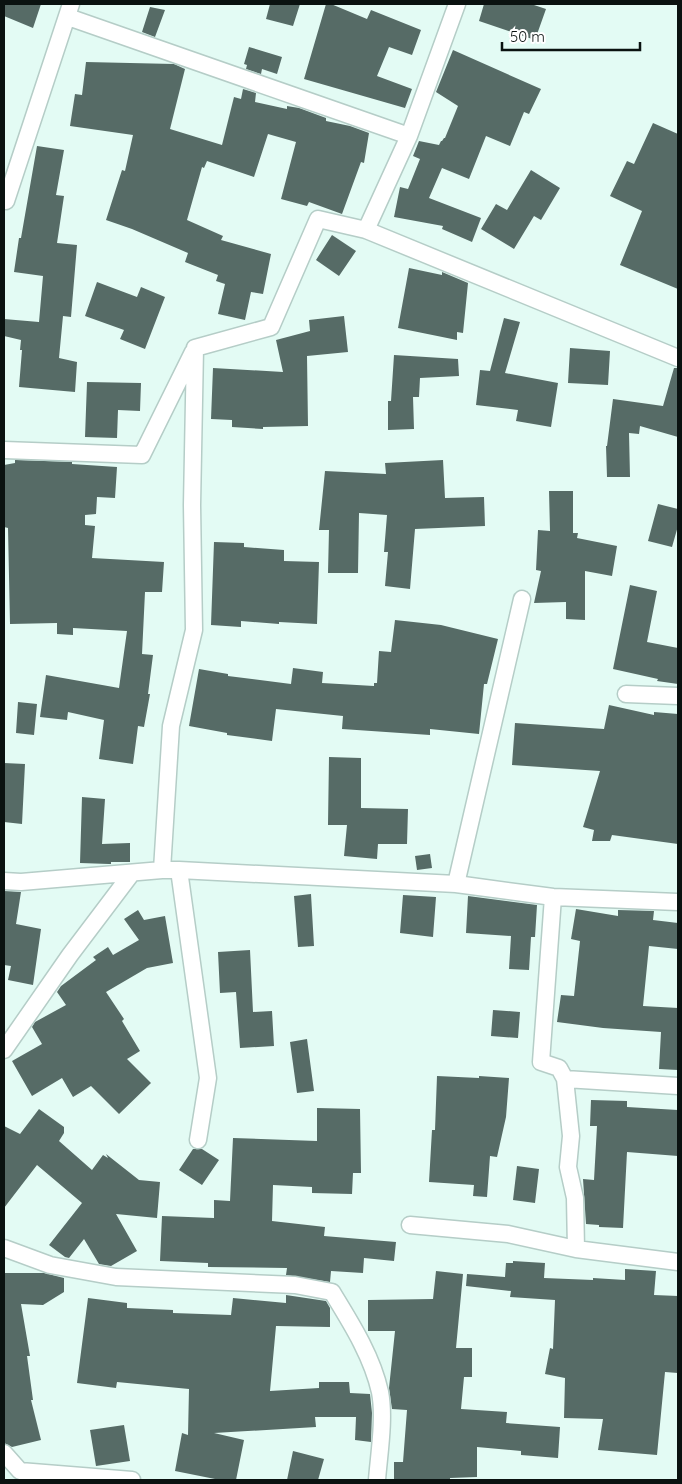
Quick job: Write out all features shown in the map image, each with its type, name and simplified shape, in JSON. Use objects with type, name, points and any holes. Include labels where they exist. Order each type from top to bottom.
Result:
[{"type":"street","points":[[366,230],[409,136],[457,4]]},
{"type":"street","points":[[4,202],[70,10],[409,136]]},
{"type":"street","points":[[4,450],[142,455],[195,348],[271,327],[318,219],[366,230],[678,358]]},
{"type":"street","points":[[162,870],[170,726],[194,630],[192,505],[195,348]]},
{"type":"street","points":[[456,884],[522,599]]},
{"type":"street","points":[[626,694],[678,696]]},
{"type":"street","points":[[179,870],[208,1078],[198,1140]]},
{"type":"street","points":[[4,881],[21,882],[179,870],[456,884],[553,897],[678,902]]},
{"type":"street","points":[[4,1050],[70,955],[132,873]]},
{"type":"street","points":[[553,897],[541,1062],[559,1068],[566,1079],[571,1136],[568,1167],[576,1198],[576,1249]]},
{"type":"street","points":[[566,1079],[678,1086]]},
{"type":"street","points":[[410,1225],[508,1234],[576,1249],[678,1262]]},
{"type":"street","points":[[4,1248],[50,1265],[116,1277],[295,1285],[332,1292],[365,1350],[380,1393],[382,1433],[377,1480]]},
{"type":"street","points":[[4,1453],[20,1471],[132,1480]]},
{"type":"building","points":[[4,4],[41,4],[33,28],[4,16]]},
{"type":"building","points":[[270,4],[300,4],[293,26],[266,19]]},
{"type":"building","points":[[326,4],[331,4],[367,19],[371,10],[421,30],[412,55],[389,47],[377,76],[412,89],[405,108],[304,79]]},
{"type":"building","points":[[484,4],[531,4],[546,9],[535,40],[479,21]]},
{"type":"building","points":[[150,7],[165,10],[155,37],[142,32]]},
{"type":"building","points":[[249,47],[282,57],[277,74],[262,69],[261,74],[246,69],[247,65],[244,64]]},
{"type":"building","points":[[453,50],[541,89],[529,114],[524,112],[510,146],[486,136],[469,179],[442,168],[429,198],[481,218],[472,242],[442,229],[443,226],[394,217],[400,187],[408,189],[420,159],[413,156],[419,141],[439,145],[445,138],[458,106],[436,92]]},
{"type":"building","points":[[86,62],[174,64],[185,69],[170,129],[222,145],[234,97],[241,99],[243,89],[256,93],[255,102],[287,109],[287,106],[299,108],[326,118],[326,121],[350,126],[369,133],[364,163],[361,162],[342,214],[309,202],[307,206],[281,199],[296,142],[268,134],[254,177],[207,161],[204,168],[202,167],[187,220],[223,236],[221,240],[271,254],[263,294],[251,292],[245,320],[218,314],[225,284],[216,281],[218,275],[185,262],[188,253],[106,220],[122,170],[125,171],[133,135],[70,126],[75,94],[82,95]]},
{"type":"building","points":[[653,123],[678,134],[678,289],[620,265],[642,211],[610,196],[627,161],[634,164]]},
{"type":"building","points":[[37,146],[64,150],[56,195],[64,196],[57,243],[77,245],[71,317],[63,316],[59,358],[77,362],[75,392],[19,387],[21,340],[4,336],[4,319],[39,322],[43,276],[14,272]]},
{"type":"building","points":[[531,170],[560,188],[541,220],[534,216],[514,249],[481,229],[496,204],[507,210]]},
{"type":"building","points":[[332,235],[356,251],[339,276],[316,260]]},
{"type":"building","points":[[409,268],[442,275],[442,272],[468,283],[463,333],[457,332],[457,340],[398,328]]},
{"type":"building","points":[[97,282],[137,297],[141,287],[165,297],[145,349],[120,339],[124,330],[85,316]]},
{"type":"building","points":[[344,316],[348,352],[307,356],[308,426],[263,427],[263,429],[232,427],[232,420],[211,419],[213,368],[283,372],[276,340],[310,331],[309,320]]},
{"type":"building","points":[[504,318],[520,322],[505,373],[558,383],[551,427],[516,421],[518,410],[476,405],[480,370],[490,371]]},
{"type":"building","points":[[570,348],[610,351],[608,385],[568,383]]},
{"type":"building","points":[[394,355],[458,359],[459,376],[420,378],[419,397],[413,397],[414,429],[388,430],[388,401],[391,401]]},
{"type":"building","points":[[674,368],[678,368],[678,437],[640,426],[639,434],[629,433],[630,477],[607,477],[606,446],[613,399],[663,406]]},
{"type":"building","points":[[87,382],[141,383],[140,411],[118,410],[117,438],[85,437]]},
{"type":"building","points":[[15,460],[72,462],[72,464],[117,467],[115,498],[97,497],[96,514],[85,515],[85,525],[95,526],[92,558],[164,562],[162,592],[145,592],[142,654],[153,655],[148,694],[150,694],[144,727],[138,726],[133,764],[99,759],[104,720],[68,712],[67,720],[40,717],[46,675],[119,688],[127,631],[73,628],[73,635],[57,634],[57,623],[10,624],[8,528],[4,527],[4,465],[15,463]]},
{"type":"building","points":[[443,460],[445,498],[484,497],[485,526],[415,529],[410,589],[385,586],[388,552],[384,552],[387,515],[359,513],[358,573],[328,573],[329,530],[319,530],[325,471],[386,474],[385,463]]},
{"type":"building","points":[[549,491],[573,491],[573,533],[578,533],[577,538],[617,546],[612,576],[585,571],[585,620],[566,619],[566,602],[534,603],[541,571],[536,570],[538,530],[550,531]]},
{"type":"building","points":[[658,504],[678,509],[678,526],[672,547],[648,541]]},
{"type":"building","points":[[214,542],[244,543],[244,547],[284,550],[284,561],[319,562],[317,624],[241,621],[241,627],[211,625]]},
{"type":"building","points":[[630,585],[657,591],[647,642],[678,648],[678,684],[657,681],[658,679],[613,669]]},
{"type":"building","points":[[395,620],[441,625],[498,639],[487,684],[484,684],[479,734],[430,729],[430,735],[342,729],[343,716],[276,709],[272,741],[227,735],[227,733],[189,726],[199,669],[228,674],[228,676],[291,684],[293,668],[323,672],[322,683],[374,686],[374,683],[377,683],[379,651],[391,652]]},
{"type":"building","points":[[18,702],[37,704],[34,735],[16,733]]},
{"type":"building","points":[[609,705],[654,715],[654,712],[678,714],[678,844],[612,835],[610,841],[592,841],[594,830],[583,827],[600,771],[512,765],[515,723],[604,729]]},
{"type":"building","points":[[329,757],[361,758],[361,808],[408,809],[407,844],[378,844],[377,859],[344,856],[347,825],[328,825]]},
{"type":"building","points":[[4,763],[25,764],[22,824],[4,822]]},
{"type":"building","points":[[82,797],[105,799],[102,844],[130,843],[130,862],[111,862],[111,864],[80,863]]},
{"type":"building","points":[[430,854],[432,868],[417,870],[415,856]]},
{"type":"building","points":[[4,891],[21,892],[16,924],[41,929],[33,985],[8,980],[11,966],[4,965]]},
{"type":"building","points":[[311,894],[314,946],[298,947],[294,896]]},
{"type":"building","points":[[403,895],[436,897],[433,937],[400,933]]},
{"type":"building","points":[[468,896],[537,905],[535,937],[531,937],[529,970],[509,969],[511,936],[466,933]]},
{"type":"building","points":[[576,909],[618,916],[618,910],[654,911],[653,920],[678,923],[678,949],[649,946],[643,1006],[678,1008],[678,1070],[659,1069],[661,1032],[603,1028],[557,1022],[561,995],[574,996],[580,941],[571,939]]},
{"type":"building","points":[[138,910],[144,920],[165,916],[173,963],[147,968],[106,992],[124,1019],[122,1021],[140,1051],[127,1059],[151,1083],[119,1114],[91,1086],[73,1097],[62,1078],[32,1096],[12,1061],[42,1044],[32,1027],[35,1022],[66,1005],[57,992],[61,986],[96,960],[93,957],[108,947],[113,955],[139,940],[124,919]]},
{"type":"building","points":[[250,950],[253,1012],[272,1011],[274,1046],[240,1048],[236,992],[220,993],[218,952]]},
{"type":"building","points":[[493,1010],[520,1012],[518,1038],[491,1036]]},
{"type":"building","points":[[307,1039],[314,1091],[297,1093],[290,1042]]},
{"type":"building","points":[[437,1076],[509,1078],[506,1117],[497,1157],[490,1156],[487,1197],[473,1196],[474,1185],[429,1182],[432,1130],[435,1130]]},
{"type":"building","points":[[591,1100],[627,1101],[627,1107],[678,1110],[678,1156],[627,1152],[623,1228],[599,1227],[599,1225],[586,1224],[583,1179],[594,1180],[597,1126],[590,1126]]},
{"type":"building","points":[[317,1108],[360,1109],[361,1173],[353,1173],[352,1194],[312,1193],[312,1187],[273,1185],[272,1221],[325,1227],[324,1236],[396,1242],[394,1261],[364,1258],[363,1273],[331,1271],[330,1282],[286,1275],[287,1268],[208,1267],[208,1263],[160,1261],[162,1216],[214,1218],[214,1200],[230,1201],[233,1138],[317,1141]]},
{"type":"building","points":[[39,1109],[64,1127],[64,1133],[59,1141],[92,1170],[103,1155],[108,1158],[106,1154],[139,1180],[160,1182],[157,1218],[116,1214],[137,1251],[111,1266],[99,1264],[84,1239],[69,1258],[49,1245],[82,1203],[37,1165],[4,1208],[4,1126],[20,1134]]},
{"type":"building","points":[[193,1149],[202,1149],[219,1160],[202,1185],[179,1170]]},
{"type":"building","points":[[517,1166],[539,1169],[535,1203],[513,1200]]},
{"type":"building","points":[[513,1261],[545,1263],[544,1278],[625,1280],[625,1269],[656,1271],[654,1295],[678,1296],[678,1373],[665,1372],[657,1455],[598,1450],[603,1419],[564,1418],[565,1378],[545,1374],[550,1348],[553,1349],[555,1300],[510,1297],[511,1291],[466,1286],[467,1274],[505,1277],[506,1263],[513,1263]]},
{"type":"building","points":[[436,1271],[463,1274],[456,1348],[472,1348],[472,1377],[464,1377],[461,1409],[507,1412],[506,1423],[560,1427],[558,1458],[521,1455],[521,1451],[477,1447],[477,1477],[450,1478],[450,1480],[394,1480],[394,1462],[403,1462],[407,1410],[392,1409],[389,1388],[395,1331],[368,1331],[368,1300],[433,1299]]},
{"type":"building","points":[[4,1273],[44,1273],[64,1278],[64,1292],[43,1305],[21,1304],[30,1356],[27,1356],[33,1400],[31,1400],[41,1440],[12,1447],[4,1443]]},
{"type":"building","points":[[286,1295],[326,1301],[330,1308],[330,1327],[276,1326],[270,1391],[319,1388],[319,1382],[349,1382],[350,1393],[370,1394],[372,1413],[371,1442],[355,1440],[356,1417],[315,1417],[316,1427],[214,1433],[244,1440],[236,1480],[220,1480],[175,1471],[182,1433],[188,1435],[189,1389],[117,1382],[116,1388],[77,1383],[88,1298],[127,1303],[127,1308],[173,1310],[173,1313],[231,1315],[233,1298],[286,1303]]},
{"type":"building","points":[[124,1425],[130,1461],[96,1466],[90,1430]]},
{"type":"building","points":[[293,1451],[324,1459],[318,1480],[287,1480]]}]
